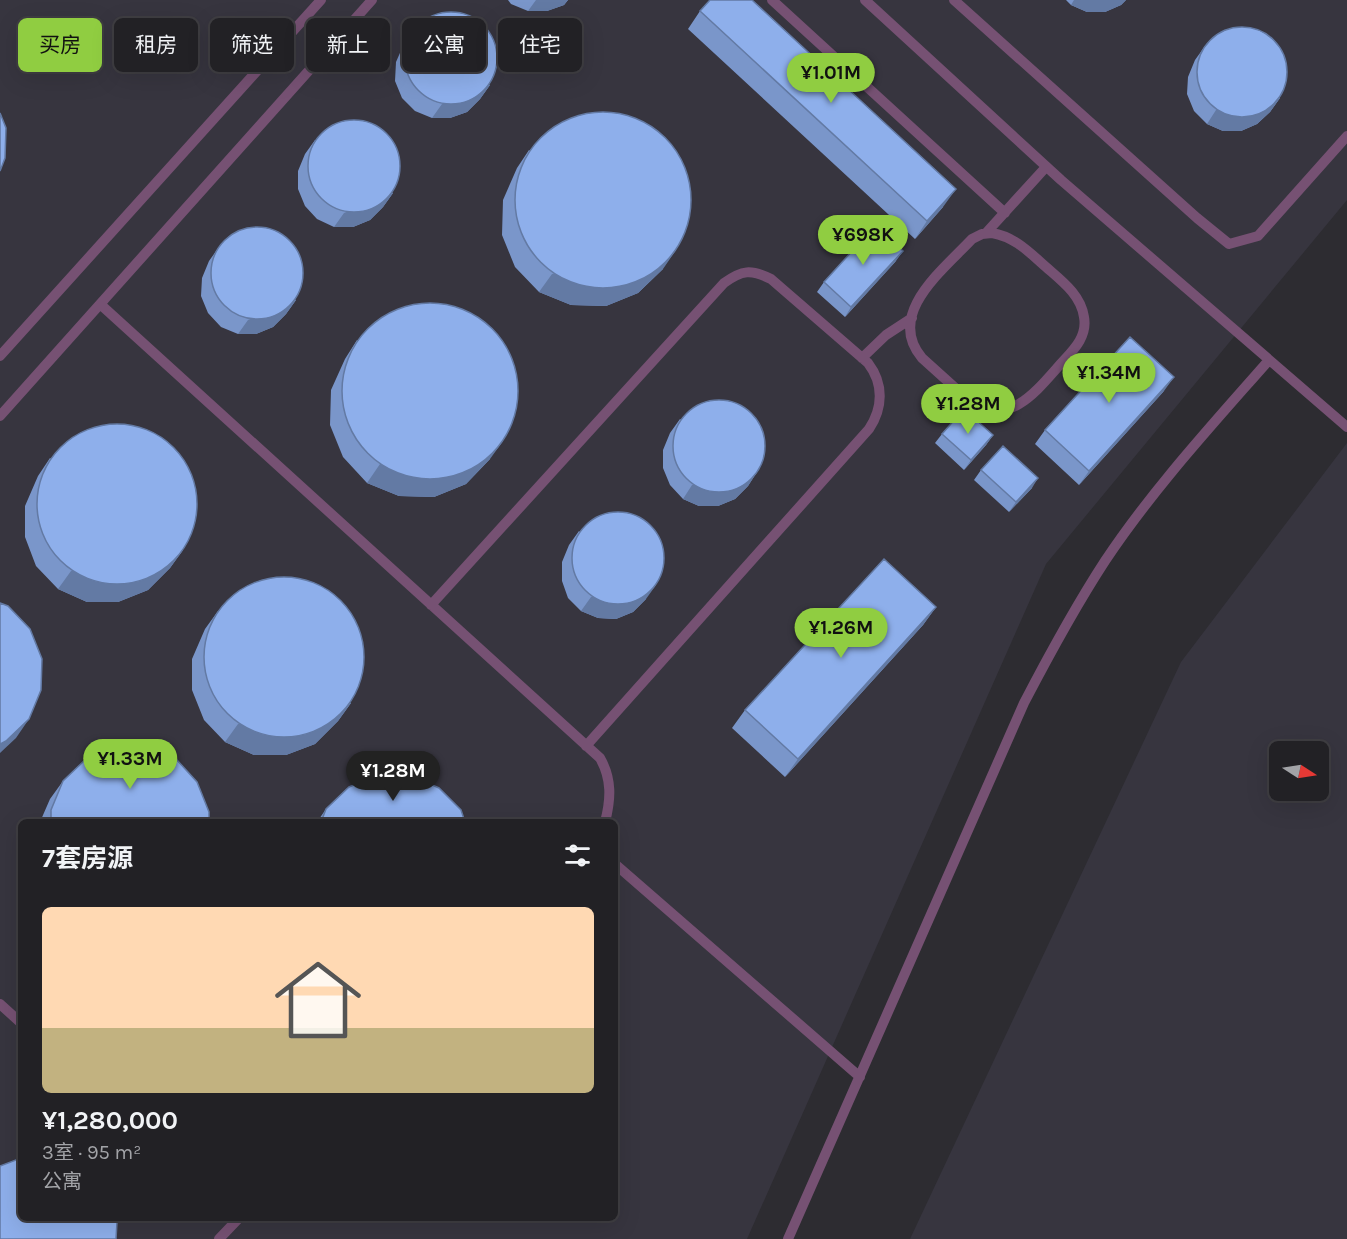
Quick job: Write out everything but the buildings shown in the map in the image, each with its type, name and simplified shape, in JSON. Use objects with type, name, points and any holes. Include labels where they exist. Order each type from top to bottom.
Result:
[{"type":"lane","points":[[0,356],[321,0]]},
{"type":"lane","points":[[0,416],[372,0]]},
{"type":"lane","points":[[772,0],[1005,213]]},
{"type":"lane","points":[[865,0],[1047,167],[1347,427]]},
{"type":"lane","points":[[954,0],[1229,244],[1258,236],[1347,136]]},
{"type":"lane","points":[[986,233],[1001,234],[1020,244],[1073,293],[1082,305],[1085,319],[1084,333],[1078,345],[1031,397],[1011,408],[994,411],[982,409],[973,404],[915,350],[910,338],[914,306],[923,292],[972,239],[986,233],[1047,167]]},
{"type":"lane","points":[[431,605],[731,278],[741,273],[759,272],[771,279],[862,358],[876,373],[879,387],[878,411],[869,429],[586,746]]},
{"type":"lane","points":[[100,304],[600,758],[607,771],[610,790],[605,819]]},
{"type":"lane","points":[[862,358],[886,335],[912,318]]},
{"type":"lane","points":[[788,1239],[1024,703],[1063,628],[1106,560],[1166,478],[1269,360]]},
{"type":"lane","points":[[618,867],[860,1077]]},
{"type":"lane","points":[[0,1004],[18,1020]]},
{"type":"lane","points":[[219,1239],[234,1221]]},
{"type":"shaded area","points":[[0,0],[1347,0],[1347,200],[1046,564],[747,1239],[0,1239]]},
{"type":"shaded area","points":[[1347,443],[1347,1239],[910,1239],[1181,662]]}]
